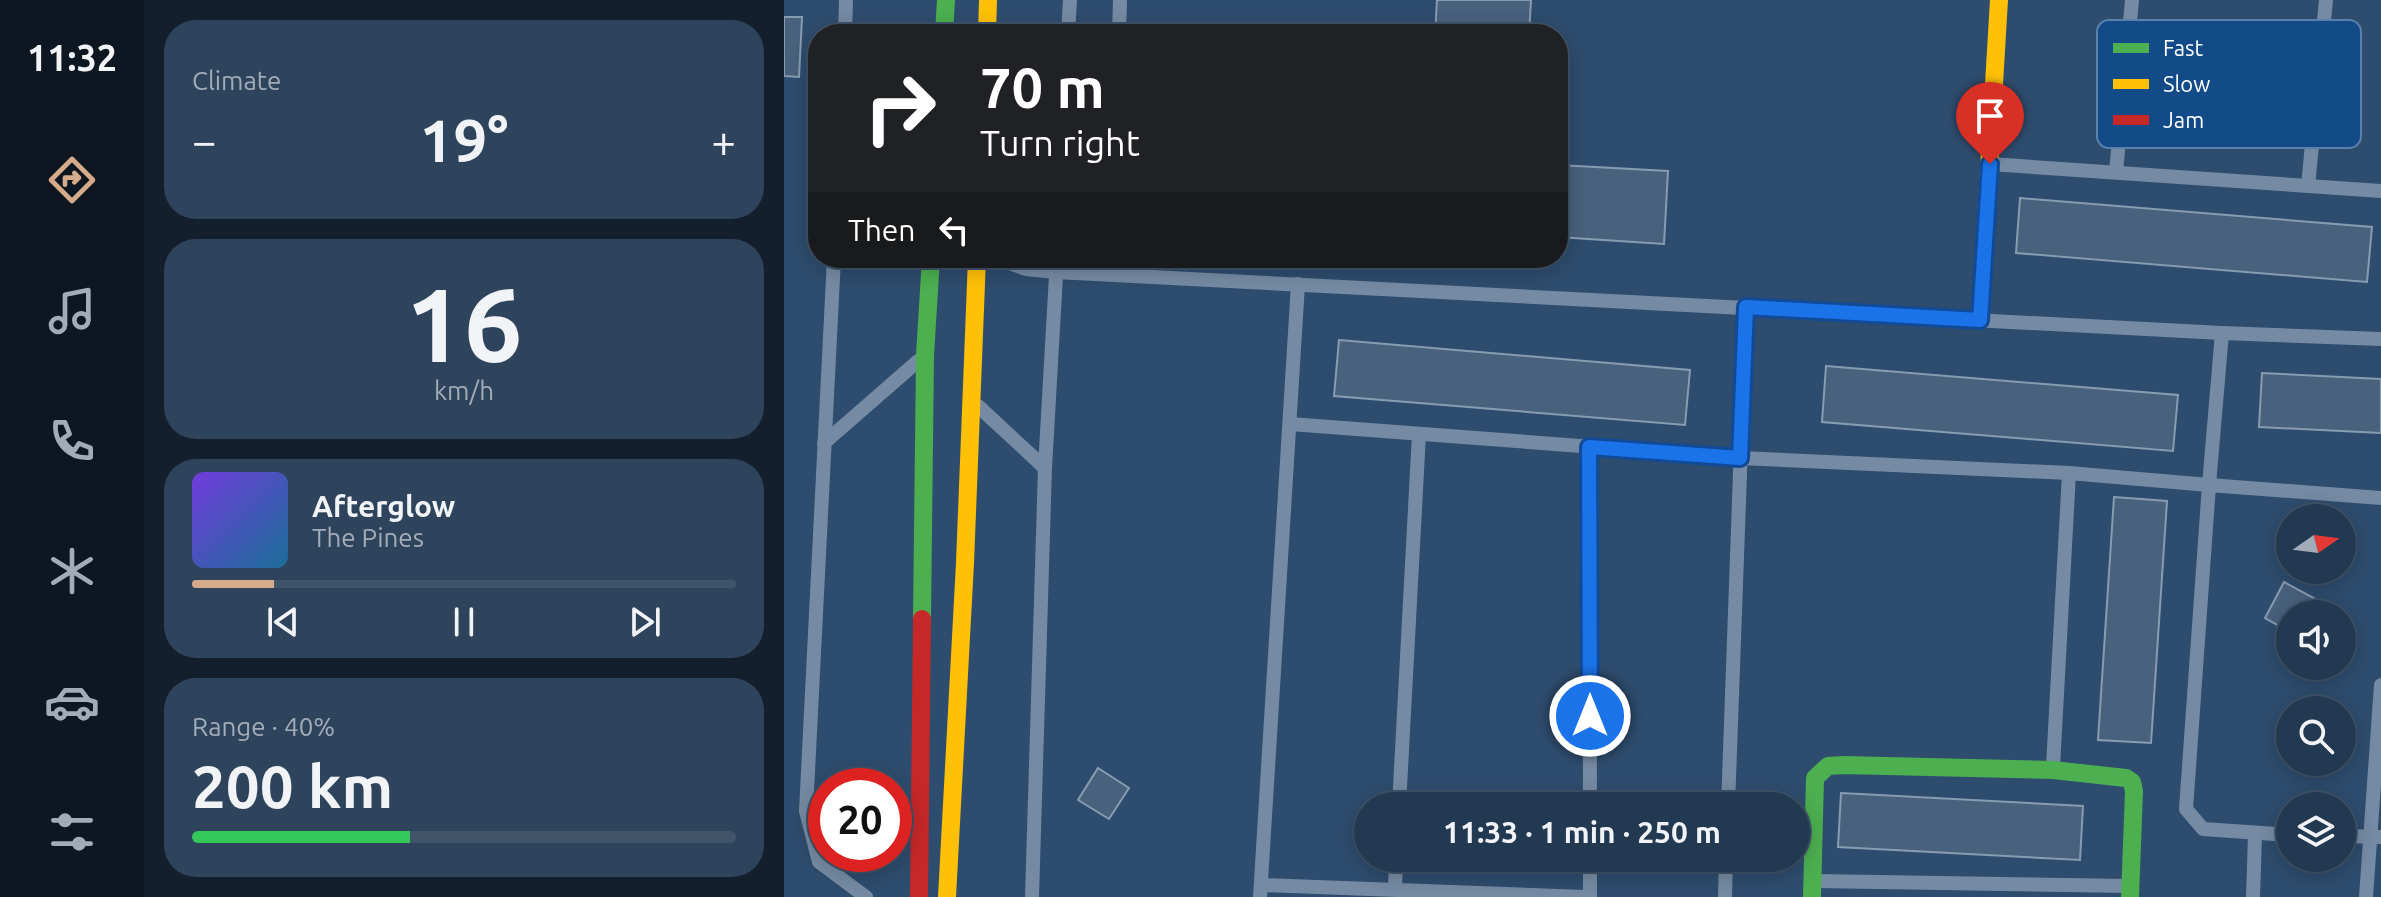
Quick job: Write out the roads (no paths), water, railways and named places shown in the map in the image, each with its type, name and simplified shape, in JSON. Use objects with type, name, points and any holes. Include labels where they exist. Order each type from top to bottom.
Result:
[{"type":"street","points":[[945,24],[946,0]]},
{"type":"street","points":[[987,24],[988,0]]},
{"type":"street","points":[[1980,320],[1999,0]]},
{"type":"street","points":[[919,897],[925,355],[930,268]]},
{"type":"street","points":[[947,897],[977,268]]},
{"type":"street","points":[[1813,889],[1815,778],[1828,766],[1844,765],[2053,770],[2126,778],[2132,782],[2134,791],[2130,892]]},
{"type":"lane","points":[[845,24],[846,0]]},
{"type":"lane","points":[[1069,24],[1070,0]]},
{"type":"lane","points":[[1119,24],[1120,0]]},
{"type":"lane","points":[[2130,20],[2132,0]]},
{"type":"lane","points":[[2324,20],[2326,0]]},
{"type":"lane","points":[[2116,172],[2118,148]]},
{"type":"lane","points":[[2308,186],[2312,148]]},
{"type":"lane","points":[[1990,164],[2381,191]]},
{"type":"lane","points":[[833,268],[806,811],[819,862],[866,897]]},
{"type":"lane","points":[[1032,897],[1045,468],[1056,268]]},
{"type":"lane","points":[[1071,268],[1106,275],[2381,339]]},
{"type":"lane","points":[[1106,268],[1106,275]]},
{"type":"lane","points":[[1298,284],[1260,891],[1395,889],[1588,897],[1589,872]]},
{"type":"lane","points":[[1728,792],[1746,307]]},
{"type":"lane","points":[[2222,333],[2186,809],[2203,829],[2276,835]]},
{"type":"lane","points":[[824,443],[925,355]]},
{"type":"lane","points":[[972,400],[1045,468]]},
{"type":"lane","points":[[1290,424],[1740,458],[2069,473],[2381,498]]},
{"type":"lane","points":[[1400,792],[1419,434]]},
{"type":"lane","points":[[1589,447],[1590,792]]},
{"type":"lane","points":[[2053,770],[2069,473]]},
{"type":"lane","points":[[2366,897],[2375,836],[2381,685]]},
{"type":"lane","points":[[2253,897],[2255,835]]},
{"type":"lane","points":[[1395,889],[1396,872]]},
{"type":"lane","points":[[1725,897],[1726,872]]},
{"type":"lane","points":[[1813,889],[2130,892]]}]
